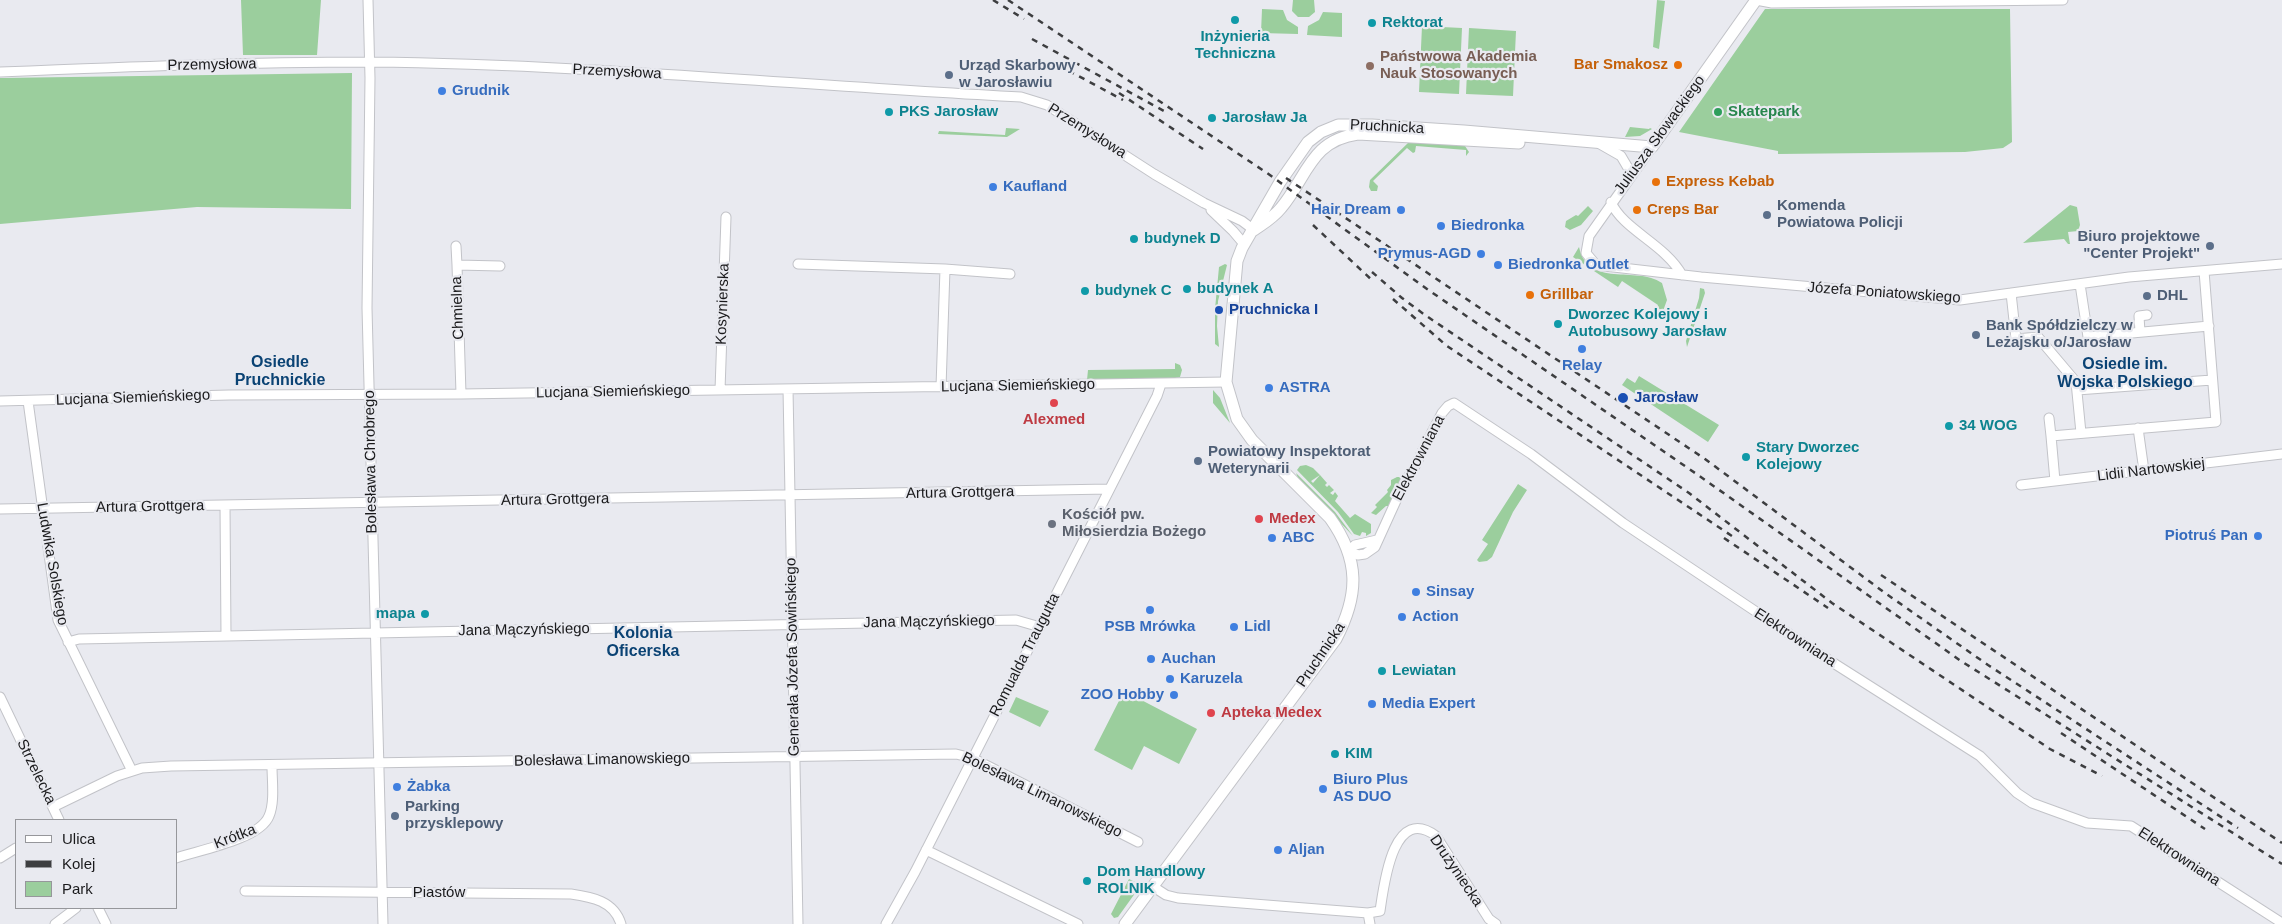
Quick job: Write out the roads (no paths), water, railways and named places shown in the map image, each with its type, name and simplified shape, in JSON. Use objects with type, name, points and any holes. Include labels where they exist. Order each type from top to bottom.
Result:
[{"type":"main road","name":"Juliusza Słowackiego","points":[[1652,147],[1756,0]]},
{"type":"main road","name":"Pruchnicka","points":[[1125,924],[1336,639],[1351,606],[1353,583],[1348,551],[1338,529],[1330,518],[1252,440],[1237,418],[1226,382],[1232,296],[1237,261],[1244,244],[1254,230],[1280,182],[1308,142],[1321,132],[1338,125],[1381,126],[1524,136],[1652,147]]},
{"type":"street","name":"Bolesława Chrobrego","points":[[368,0],[370,62],[367,308],[383,924]]},
{"type":"street","points":[[1756,0],[1782,3],[2063,0]]},
{"type":"street","name":"Przemysłowa","points":[[0,72],[214,64],[370,62],[674,74],[1021,97],[1047,104],[1154,174],[1204,203]]},
{"type":"street","name":"Pruchnicka","points":[[1600,144],[1621,156],[1631,173]]},
{"type":"street","name":"Juliusza Słowackiego","points":[[1604,268],[1596,265],[1586,253],[1589,236],[1631,173],[1652,147]]},
{"type":"street","points":[[1611,202],[1620,215],[1675,263],[1682,275]]},
{"type":"street","points":[[1204,203],[1242,221],[1254,230]]},
{"type":"street","points":[[1204,203],[1244,244]]},
{"type":"street","name":"Kosynierska","points":[[720,390],[726,217]]},
{"type":"street","points":[[456,246],[457,265]]},
{"type":"street","points":[[798,264],[944,269],[1010,274]]},
{"type":"street","name":"Józefa Poniatowskiego","points":[[1604,268],[1864,293],[1960,300],[2080,284],[2282,264]]},
{"type":"street","name":"Chmielna","points":[[461,394],[457,265],[500,266]]},
{"type":"street","points":[[941,387],[944,269]]},
{"type":"street","points":[[2051,436],[2216,422],[2204,271]]},
{"type":"street","points":[[2080,284],[2088,337],[2209,326]]},
{"type":"street","points":[[2011,293],[2016,339],[2038,337],[2076,382],[2081,433]]},
{"type":"street","points":[[2140,332],[2139,316],[2147,315]]},
{"type":"street","points":[[2077,390],[2212,380]]},
{"type":"street","name":"Lucjana Siemieńskiego","points":[[0,401],[370,393],[461,394],[1226,382]]},
{"type":"street","name":"Romualda Traugutta","points":[[886,924],[926,850],[1161,384]]},
{"type":"street","name":"Generała Józefa Sowińskiego","points":[[788,389],[798,924]]},
{"type":"street","name":"Ludwika Solskiego","points":[[28,401],[58,620],[132,771]]},
{"type":"street","name":"Elektrowniana","points":[[1348,551],[1358,555],[1365,554],[1375,547],[1405,480],[1413,470],[1442,413],[1448,406],[1454,403],[1531,454],[1623,524],[1824,657],[1980,756],[2017,793],[2032,804],[2087,823],[2131,826],[2282,924]]},
{"type":"street","points":[[2049,418],[2055,481]]},
{"type":"street","points":[[2138,428],[2144,471]]},
{"type":"street","name":"Lidii Nartowskiej","points":[[2021,485],[2282,454]]},
{"type":"street","name":"Artura Grottgera","points":[[0,509],[1109,489]]},
{"type":"street","points":[[225,505],[226,636]]},
{"type":"street","name":"Jana Mączyńskiego","points":[[68,642],[79,639],[1016,620],[1040,626]]},
{"type":"street","name":"Strzelecka","points":[[0,697],[58,819]]},
{"type":"street","name":"Bolesława Limanowskiego","points":[[53,808],[117,776],[142,768],[171,766],[272,766],[956,754],[972,758],[1138,842]]},
{"type":"street","name":"Krótka","points":[[178,857],[242,838],[263,826],[272,809],[272,766]]},
{"type":"street","name":"Drużyniecka","points":[[1368,913],[1380,911],[1393,852],[1405,832],[1410,829],[1428,830],[1436,836],[1488,919],[1496,924]]},
{"type":"street","points":[[0,858],[15,849]]},
{"type":"street","points":[[926,850],[1078,924]]},
{"type":"street","points":[[1152,886],[1178,898],[1368,913],[1370,924]]},
{"type":"street","name":"Piastów","points":[[245,891],[571,894],[590,896],[605,902],[618,916],[621,924]]},
{"type":"street","points":[[55,924],[75,909]]},
{"type":"street","points":[[98,909],[106,924]]},
{"type":"railway","points":[[993,0],[1024,19]]},
{"type":"railway","points":[[1008,0],[1267,173],[1427,289],[1698,475],[1961,661],[2282,864]]},
{"type":"railway","points":[[1032,39],[1164,111]]},
{"type":"railway","points":[[1058,65],[1123,100]]},
{"type":"railway","points":[[1119,93],[1203,149]]},
{"type":"railway","points":[[1286,178],[1705,459],[1885,593],[1988,665],[2238,828]]},
{"type":"railway","points":[[1313,225],[1374,282]]},
{"type":"railway","points":[[1372,272],[1425,315],[1689,493],[1832,603],[2050,749],[2102,776]]},
{"type":"railway","points":[[1393,299],[1447,346],[1735,538]]},
{"type":"railway","points":[[1724,538],[1828,608]]},
{"type":"railway","points":[[1881,575],[2282,843]]},
{"type":"railway","points":[[2061,733],[2205,829]]},
{"type":"place","name":"Inżynieria Techniczna","points":[[1235,20]]},
{"type":"place","name":"Rektorat","points":[[1372,23]]},
{"type":"place","name":"Bar Smakosz","points":[[1678,65]]},
{"type":"place","name":"Państwowa Akademia Nauk Stosowanych","points":[[1370,66]]},
{"type":"place","name":"Urząd Skarbowy w Jarosławiu","points":[[949,75]]},
{"type":"place","name":"Grudnik","points":[[442,91]]},
{"type":"place","name":"PKS Jarosław","points":[[889,112]]},
{"type":"place","name":"Skatepark","points":[[1718,112]]},
{"type":"place","name":"Jarosław Ja","points":[[1212,118]]},
{"type":"place","name":"Express Kebab","points":[[1656,182]]},
{"type":"place","name":"Kaufland","points":[[993,187]]},
{"type":"place","name":"Hair Dream","points":[[1401,210]]},
{"type":"place","name":"Creps Bar","points":[[1637,210]]},
{"type":"place","name":"Komenda Powiatowa Policji","points":[[1767,215]]},
{"type":"place","name":"Biedronka","points":[[1441,226]]},
{"type":"place","name":"budynek D","points":[[1134,239]]},
{"type":"place","name":"Biuro projektowe \"Center Projekt\"","points":[[2210,246]]},
{"type":"place","name":"Prymus-AGD","points":[[1481,254]]},
{"type":"place","name":"Biedronka Outlet","points":[[1498,265]]},
{"type":"place","name":"budynek A","points":[[1187,289]]},
{"type":"place","name":"budynek C","points":[[1085,291]]},
{"type":"place","name":"Grillbar","points":[[1530,295]]},
{"type":"place","name":"DHL","points":[[2147,296]]},
{"type":"place","name":"Pruchnicka I","points":[[1219,310]]},
{"type":"place","name":"Dworzec Kolejowy i Autobusowy Jarosław","points":[[1558,324]]},
{"type":"place","name":"Bank Spółdzielczy w Leżajsku o/Jarosław","points":[[1976,335]]},
{"type":"place","name":"Relay","points":[[1582,349]]},
{"type":"place","name":"ASTRA","points":[[1269,388]]},
{"type":"place","name":"Jarosław","points":[[1623,398]]},
{"type":"place","name":"Alexmed","points":[[1054,403]]},
{"type":"place","name":"34 WOG","points":[[1949,426]]},
{"type":"place","name":"Stary Dworzec Kolejowy","points":[[1746,457]]},
{"type":"place","name":"Powiatowy Inspektorat Weterynarii","points":[[1198,461]]},
{"type":"place","name":"Medex","points":[[1259,519]]},
{"type":"place","name":"Kościół pw. Miłosierdzia Bożego","points":[[1052,524]]},
{"type":"place","name":"Piotruś Pan","points":[[2258,536]]},
{"type":"place","name":"ABC","points":[[1272,538]]},
{"type":"place","name":"Sinsay","points":[[1416,592]]},
{"type":"place","name":"PSB Mrówka","points":[[1150,610]]},
{"type":"place","name":"mapa","points":[[425,614]]},
{"type":"place","name":"Action","points":[[1402,617]]},
{"type":"place","name":"Lidl","points":[[1234,627]]},
{"type":"place","name":"Auchan","points":[[1151,659]]},
{"type":"place","name":"Lewiatan","points":[[1382,671]]},
{"type":"place","name":"Karuzela","points":[[1170,679]]},
{"type":"place","name":"ZOO Hobby","points":[[1174,695]]},
{"type":"place","name":"Media Expert","points":[[1372,704]]},
{"type":"place","name":"Apteka Medex","points":[[1211,713]]},
{"type":"place","name":"KIM","points":[[1335,754]]},
{"type":"place","name":"Żabka","points":[[397,787]]},
{"type":"place","name":"Biuro Plus AS DUO","points":[[1323,789]]},
{"type":"place","name":"Parking przysklepowy","points":[[395,816]]},
{"type":"place","name":"Aljan","points":[[1278,850]]},
{"type":"place","name":"Dom Handlowy ROLNIK","points":[[1087,881]]},
{"type":"district","name":"Osiedle Pruchnickie","points":[[280,372]]},
{"type":"district","name":"Osiedle im. Wojska Polskiego","points":[[2125,374]]},
{"type":"district","name":"Kolonia Oficerska","points":[[643,643]]}]
